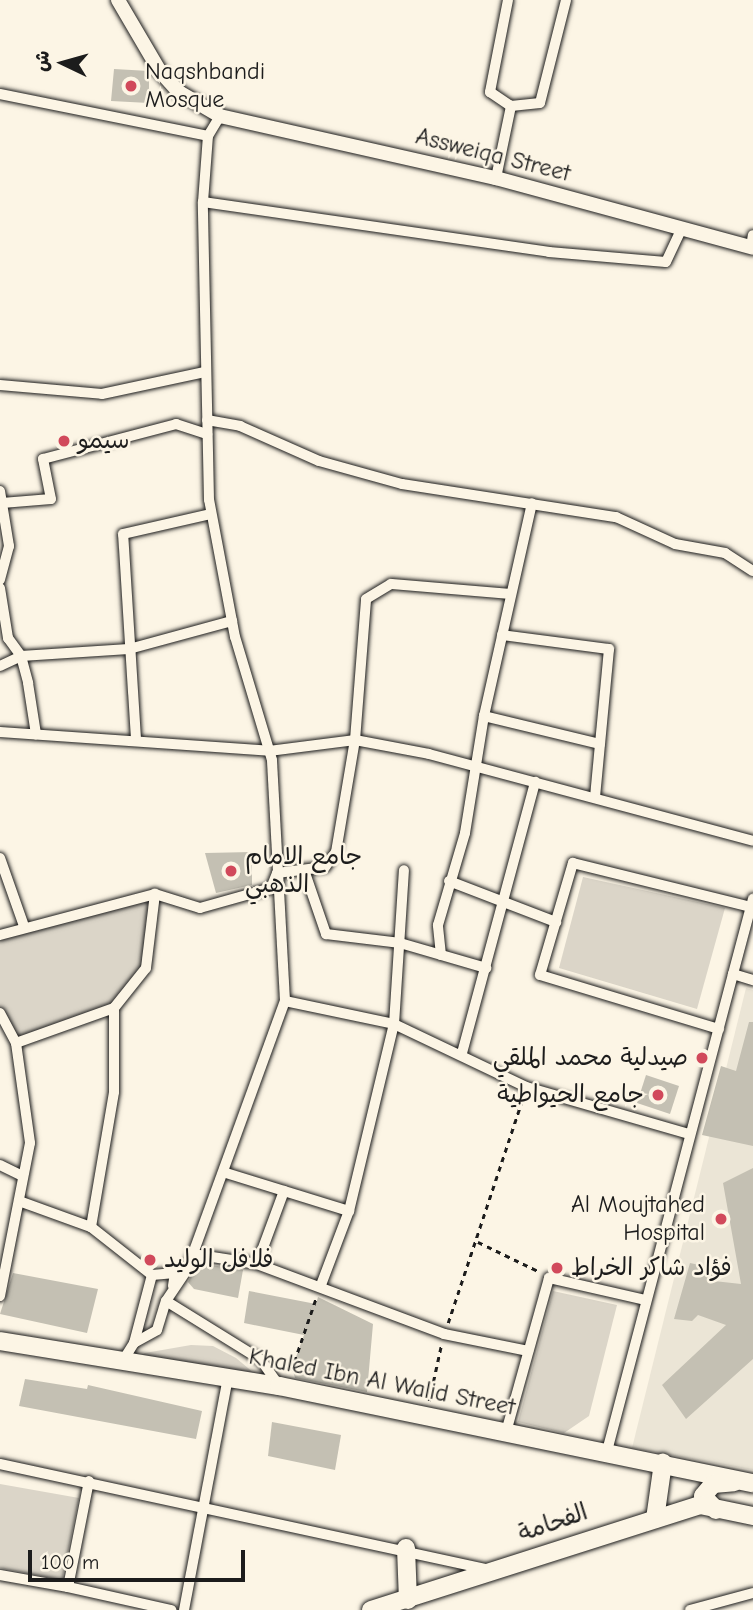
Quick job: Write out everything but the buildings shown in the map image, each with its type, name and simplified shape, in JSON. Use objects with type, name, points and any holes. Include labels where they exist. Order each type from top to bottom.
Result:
[{"type":"main road","name":"Khaled Ibn Al Walid Street","points":[[0,1341],[284,1387],[425,1418],[607,1451],[749,1481]]},
{"type":"main road","points":[[655,1520],[663,1463]]},
{"type":"main road","points":[[749,1481],[713,1484],[703,1496],[710,1507],[753,1525]]},
{"type":"main road","name":"الفحامة","points":[[371,1610],[700,1505],[753,1516]]},
{"type":"main road","points":[[406,1548],[408,1600]]},
{"type":"street","name":"Assweiqa Street","points":[[118,0],[159,70],[179,92],[220,116],[496,178],[752,243]]},
{"type":"street","points":[[508,0],[490,92],[511,106],[540,103],[566,0]]},
{"type":"street","points":[[0,94],[208,136]]},
{"type":"street","points":[[496,178],[511,106]]},
{"type":"street","points":[[135,1343],[157,1330],[166,1301],[193,1254],[226,1173],[285,1000],[269,751],[232,621],[211,514],[206,420],[203,202],[208,136],[220,116]]},
{"type":"street","points":[[203,202],[549,252],[666,262],[682,227]]},
{"type":"street","points":[[0,385],[102,394],[149,388],[205,372]]},
{"type":"street","points":[[206,420],[240,426],[319,461],[402,484],[616,517],[675,544],[725,553],[753,571]]},
{"type":"street","points":[[0,580],[9,546],[1,497],[51,499],[43,459],[176,424],[207,434]]},
{"type":"street","points":[[441,955],[438,925],[465,833],[484,716],[509,594],[532,503]]},
{"type":"street","points":[[136,739],[123,534],[211,514]]},
{"type":"street","points":[[277,873],[325,867],[336,852],[355,740],[366,598],[391,584],[509,594]]},
{"type":"street","points":[[0,588],[8,638],[21,656],[36,734]]},
{"type":"street","points":[[0,666],[21,656],[129,649],[232,621]]},
{"type":"street","points":[[502,635],[609,649],[595,797]]},
{"type":"street","points":[[484,716],[600,744]]},
{"type":"street","points":[[0,732],[136,739],[269,751],[355,740],[429,754],[474,771],[595,797],[753,842]]},
{"type":"street","points":[[462,1053],[535,782]]},
{"type":"street","points":[[0,858],[24,926]]},
{"type":"street","points":[[607,1451],[689,1134],[719,1029],[752,903],[573,863],[540,975],[719,1029]]},
{"type":"street","points":[[304,870],[326,934],[400,943],[486,968]]},
{"type":"street","points":[[321,1285],[349,1211],[394,1024],[404,870]]},
{"type":"street","points":[[0,935],[24,926],[155,894],[200,908],[271,888],[277,873]]},
{"type":"street","points":[[449,881],[503,906],[556,922]]},
{"type":"street","points":[[16,1043],[114,1008],[146,968],[155,894]]},
{"type":"street","points":[[733,974],[753,979]]},
{"type":"street","points":[[285,1000],[394,1024],[462,1053],[526,1087],[689,1134]]},
{"type":"street","points":[[91,1227],[114,1092],[114,1008]]},
{"type":"street","points":[[0,1013],[16,1043],[30,1143],[0,1296]]},
{"type":"street","points":[[0,1165],[23,1176]]},
{"type":"street","points":[[226,1173],[349,1211]]},
{"type":"street","points":[[257,1264],[284,1191]]},
{"type":"street","points":[[19,1201],[91,1227],[152,1275],[175,1273],[173,1289]]},
{"type":"street","points":[[193,1254],[257,1264],[321,1285],[444,1334],[528,1351]]},
{"type":"street","points":[[124,1359],[135,1343],[152,1275]]},
{"type":"street","points":[[506,1432],[549,1278],[646,1300]]},
{"type":"street","points":[[166,1301],[261,1360],[284,1387]]},
{"type":"street","points":[[184,1610],[228,1377]]},
{"type":"street","points":[[0,1464],[204,1504],[406,1548],[492,1570]]},
{"type":"street","points":[[68,1587],[89,1481]]},
{"type":"street","points":[[0,1575],[171,1610]]},
{"type":"street","points":[[690,1610],[753,1593]]},
{"type":"path","points":[[425,1418],[444,1334],[478,1242],[526,1087]]},
{"type":"path","points":[[478,1242],[549,1278]]},
{"type":"path","points":[[284,1387],[321,1285]]},
{"type":"shaded area","points":[[583,877],[725,908],[697,1009],[559,968]]},
{"type":"shaded area","points":[[155,897],[146,968],[114,1008],[15,1041],[0,1013],[0,936]]},
{"type":"shaded area","name":"Al Moujtahed Hospital","points":[[746,988],[753,990],[753,1470],[632,1448]]},
{"type":"shaded area","points":[[553,1291],[617,1305],[589,1416],[564,1433],[518,1422]]},
{"type":"shaded area","points":[[191,1345],[213,1346],[236,1358],[267,1384],[133,1360],[145,1353]]},
{"type":"shaded area","points":[[0,1484],[79,1498],[62,1580],[0,1568]]},
{"type":"place","name":"Naqshbandi Mosque","points":[[131,86]]},
{"type":"place","name":"سيمو","points":[[64,441]]},
{"type":"place","name":"جامع الامام الذهبي","points":[[231,871]]},
{"type":"place","name":"صيدلية محمد الملقي","points":[[702,1058]]},
{"type":"place","name":"جامع الحيواطية","points":[[658,1095]]},
{"type":"place","name":"Al Moujtahed Hospital","points":[[721,1219]]},
{"type":"place","name":"فلافل الوليد","points":[[150,1260]]},
{"type":"place","name":"فؤاد شاكر الخراط","points":[[557,1268]]}]
